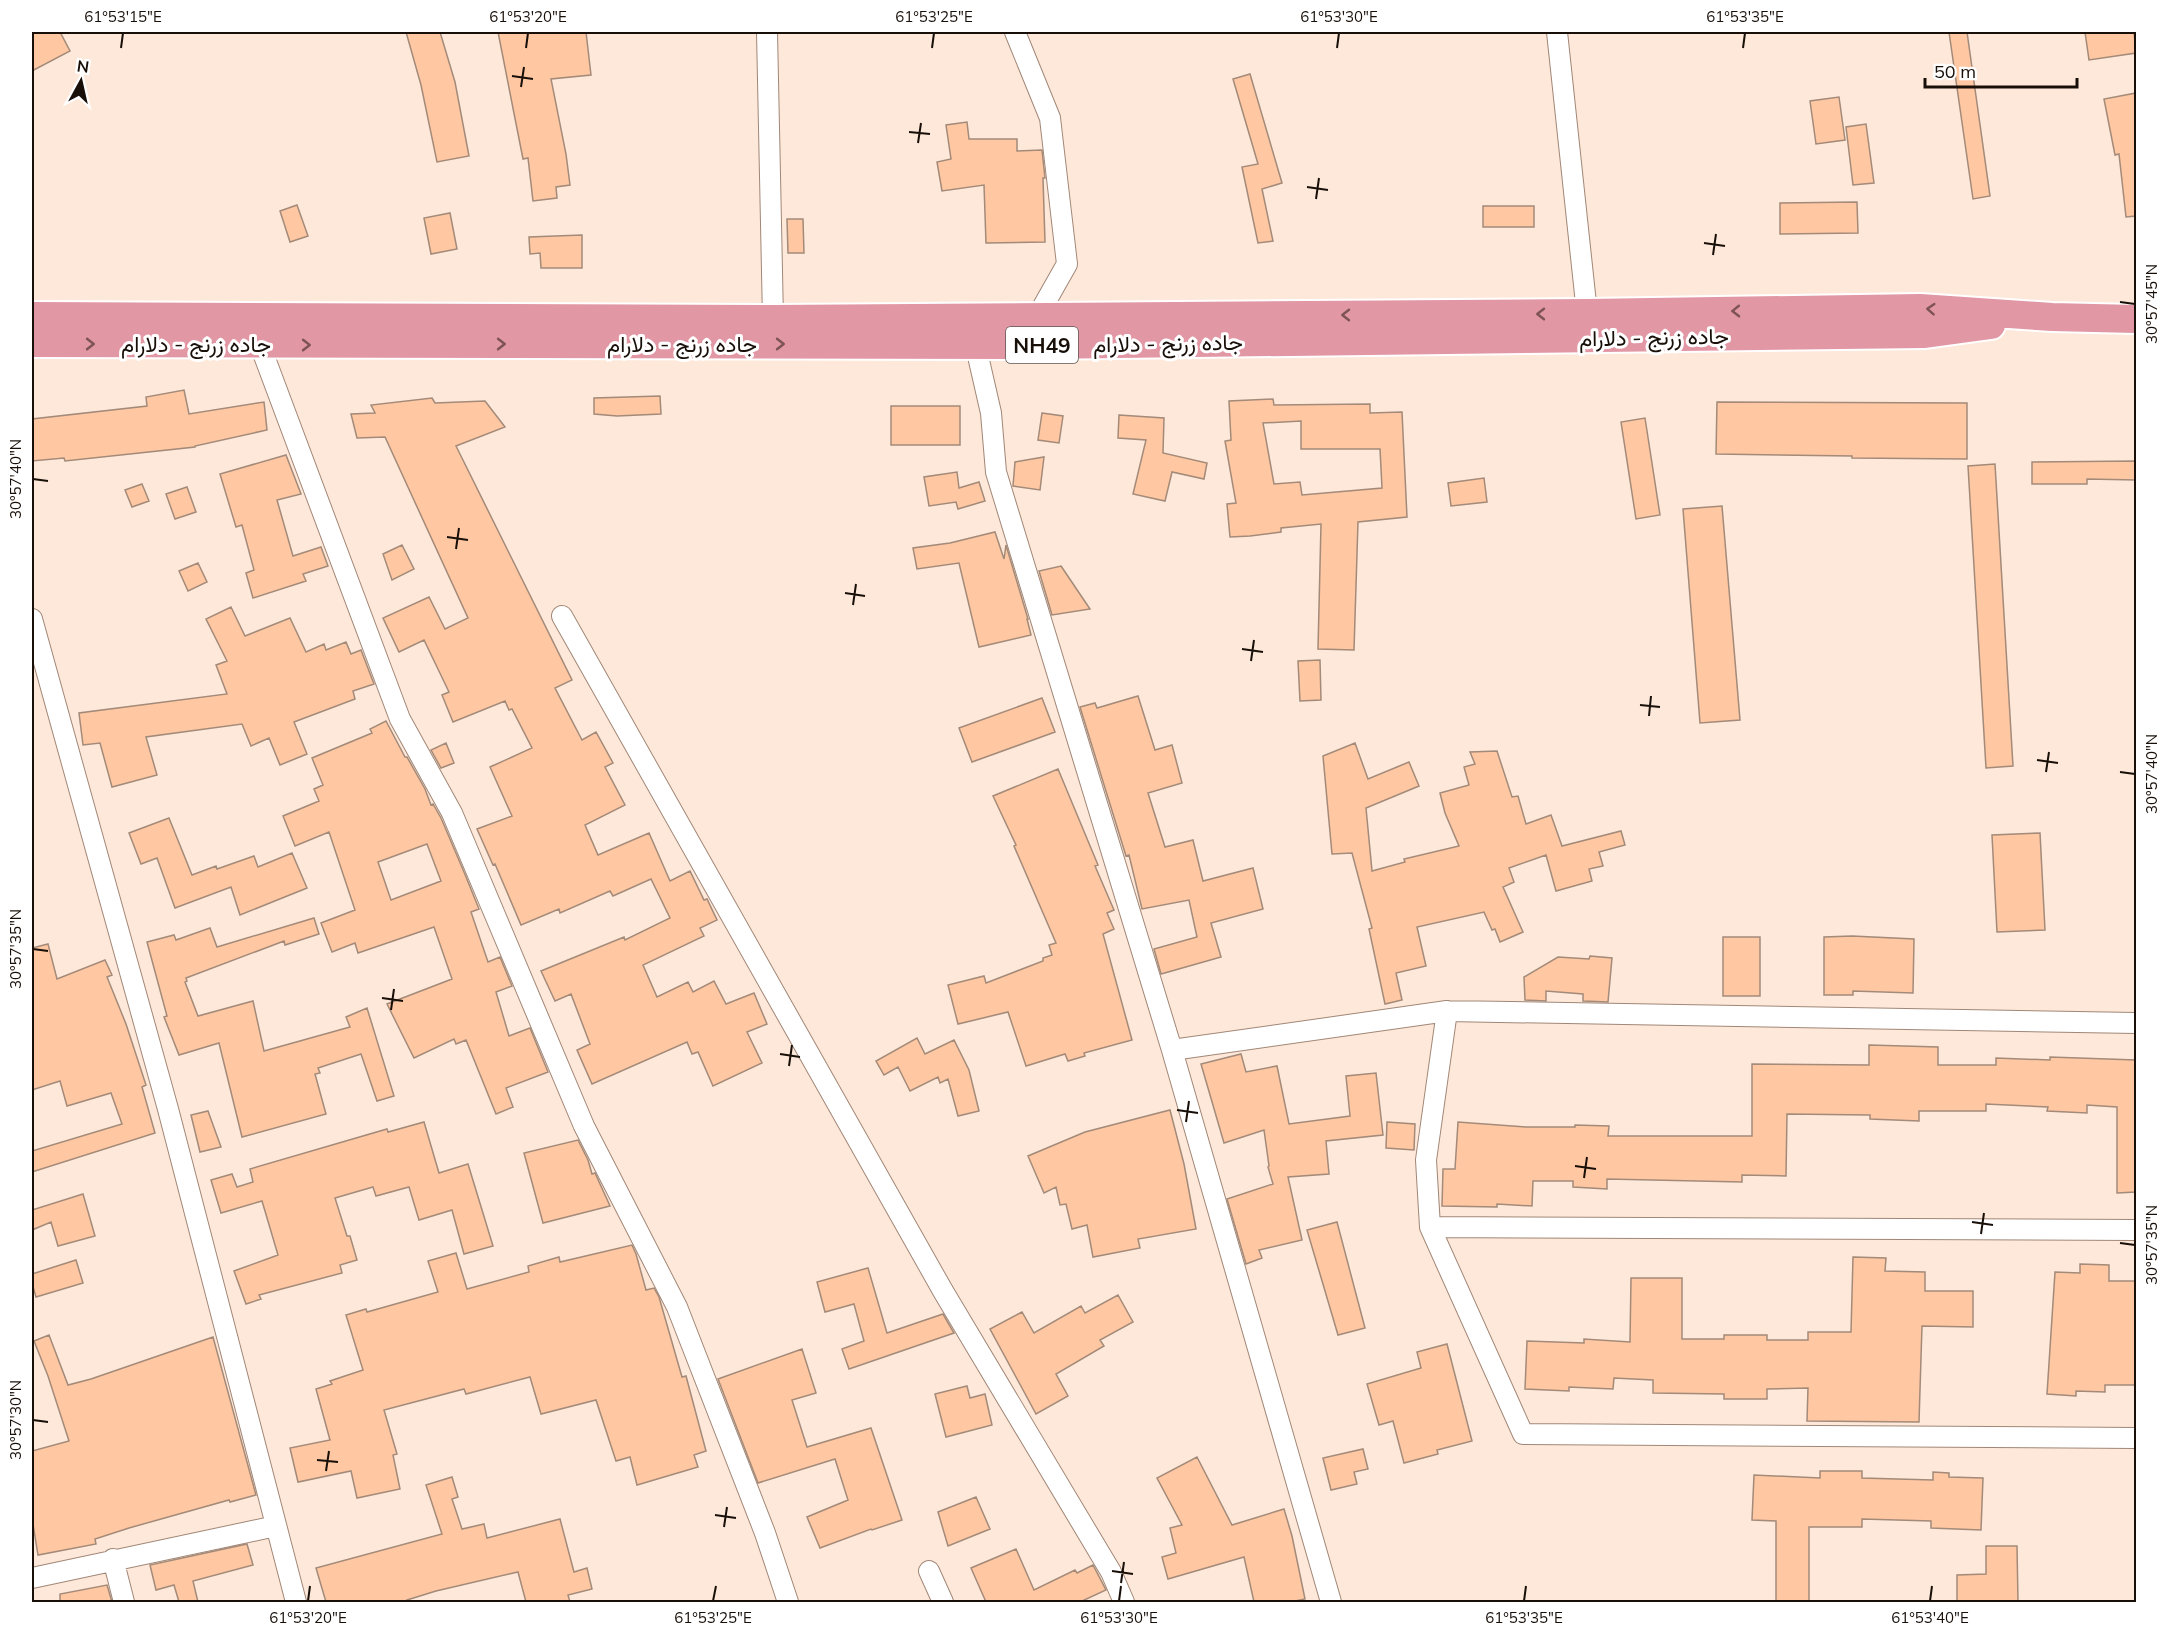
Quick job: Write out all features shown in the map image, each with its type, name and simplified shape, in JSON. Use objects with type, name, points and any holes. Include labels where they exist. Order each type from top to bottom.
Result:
[{"type":"highway","name":"جاده زرنج - دلارام","points":[[32,343],[260,345],[975,343],[1039,331],[1587,314],[1920,308],[2052,317],[2136,319]]},
{"type":"highway","name":"جاده زرنج - دلارام","points":[[32,316],[773,319],[1039,331],[1925,334],[2052,317]]},
{"type":"street","points":[[767,32],[773,319]]},
{"type":"street","points":[[1016,32],[1050,118],[1067,264],[1039,331]]},
{"type":"street","points":[[1557,32],[1587,314]]},
{"type":"street","points":[[975,343],[991,412],[996,472],[1172,1050],[1331,1602]]},
{"type":"street","points":[[260,345],[400,719],[452,813],[584,1126],[676,1307],[765,1533],[788,1602]]},
{"type":"street","points":[[562,616],[943,1291],[1111,1572],[1124,1602]]},
{"type":"street","points":[[32,619],[168,1109],[296,1602]]},
{"type":"street","points":[[1172,1050],[1447,1011],[2136,1023]]},
{"type":"street","points":[[1447,1011],[1426,1160],[1430,1227],[1523,1434],[2136,1438]]},
{"type":"street","points":[[1430,1227],[2136,1230]]},
{"type":"street","points":[[32,1578],[276,1526]]},
{"type":"street","points":[[113,1559],[124,1602]]},
{"type":"street","points":[[929,1571],[943,1602]]},
{"type":"building","points":[[32,32],[60,32],[70,51],[32,71]]},
{"type":"building","points":[[406,32],[440,32],[455,82],[469,156],[437,162],[421,85]]},
{"type":"building","points":[[498,32],[586,32],[591,75],[551,79],[570,185],[556,187],[557,198],[533,201],[528,158],[523,159]]},
{"type":"building","points":[[1949,32],[1967,32],[1990,196],[1973,199]]},
{"type":"building","points":[[2085,32],[2134,32],[2136,53],[2089,60]]},
{"type":"building","points":[[1250,74],[1282,183],[1262,189],[1273,241],[1258,243],[1242,167],[1258,164],[1233,79]]},
{"type":"building","points":[[2136,93],[2136,216],[2126,217],[2119,154],[2115,155],[2104,99]]},
{"type":"building","points":[[1839,97],[1845,140],[1816,144],[1810,101]]},
{"type":"building","points":[[967,122],[969,139],[1017,139],[1017,151],[1042,150],[1045,178],[1043,178],[1045,242],[986,243],[984,185],[942,191],[937,162],[951,159],[946,125]]},
{"type":"building","points":[[1866,124],[1874,183],[1853,185],[1846,127]]},
{"type":"building","points":[[1857,202],[1858,233],[1780,234],[1780,203]]},
{"type":"building","points":[[297,205],[308,236],[290,242],[280,211]]},
{"type":"building","points":[[1483,206],[1534,206],[1534,227],[1483,227]]},
{"type":"building","points":[[450,213],[457,249],[431,254],[424,218]]},
{"type":"building","points":[[787,219],[803,219],[804,253],[788,253]]},
{"type":"building","points":[[582,235],[582,268],[541,268],[540,253],[530,254],[529,237]]},
{"type":"building","points":[[184,390],[189,414],[264,402],[267,430],[195,447],[65,461],[64,458],[32,461],[32,419],[147,406],[146,397]]},
{"type":"building","points":[[660,396],[661,414],[617,416],[594,414],[594,398]]},
{"type":"building","points":[[432,398],[435,403],[485,401],[505,427],[456,446],[572,680],[555,688],[582,740],[596,732],[613,763],[605,767],[625,805],[585,825],[598,855],[649,833],[670,881],[690,871],[717,920],[700,928],[704,936],[643,965],[657,997],[688,982],[693,992],[714,981],[726,1004],[754,993],[767,1024],[747,1032],[762,1063],[713,1086],[698,1052],[692,1054],[687,1042],[592,1084],[577,1050],[590,1044],[571,994],[555,1001],[541,971],[624,937],[625,940],[670,918],[651,879],[613,896],[610,891],[560,913],[559,909],[521,925],[477,829],[512,816],[490,767],[532,748],[512,709],[509,710],[505,701],[453,722],[442,695],[449,692],[424,640],[399,652],[383,618],[429,597],[445,629],[468,618],[385,437],[357,438],[351,414],[375,413],[371,405]]},
{"type":"building","points":[[1273,399],[1274,405],[1370,404],[1370,413],[1402,412],[1407,517],[1358,522],[1354,650],[1318,649],[1321,524],[1281,528],[1281,532],[1230,537],[1227,504],[1236,503],[1225,441],[1231,440],[1229,401]],"holes":[[[1301,421],[1301,449],[1380,449],[1382,488],[1302,495],[1300,482],[1274,484],[1263,423]]]},
{"type":"building","points":[[1717,402],[1967,403],[1967,459],[1716,454]]},
{"type":"building","points":[[891,406],[960,406],[960,445],[891,445]]},
{"type":"building","points":[[1042,413],[1063,416],[1059,443],[1038,440]]},
{"type":"building","points":[[1119,415],[1164,418],[1163,453],[1207,463],[1204,479],[1172,472],[1165,501],[1133,494],[1146,440],[1118,438]]},
{"type":"building","points":[[1645,418],[1660,515],[1636,519],[1621,422]]},
{"type":"building","points":[[286,455],[301,494],[277,500],[293,556],[321,547],[328,566],[303,574],[306,581],[253,598],[246,573],[254,570],[242,525],[236,527],[220,474]]},
{"type":"building","points":[[1044,457],[1040,490],[1013,486],[1015,462]]},
{"type":"building","points":[[2136,461],[2136,480],[2087,479],[2087,484],[2032,484],[2032,462]]},
{"type":"building","points":[[1995,464],[2013,766],[1986,768],[1968,466]]},
{"type":"building","points":[[957,472],[959,488],[979,482],[985,501],[958,509],[956,502],[929,506],[924,477]]},
{"type":"building","points":[[1484,478],[1487,502],[1451,506],[1448,483]]},
{"type":"building","points":[[142,484],[149,501],[132,507],[125,490]]},
{"type":"building","points":[[187,487],[196,512],[175,519],[166,494]]},
{"type":"building","points":[[1722,506],[1740,720],[1700,723],[1683,509]]},
{"type":"building","points":[[995,532],[1004,559],[1006,545],[1031,635],[979,647],[959,563],[917,569],[913,548],[950,543]]},
{"type":"building","points":[[402,545],[414,569],[392,580],[383,554]]},
{"type":"building","points":[[198,563],[207,582],[188,591],[179,571]]},
{"type":"building","points":[[1061,566],[1090,609],[1052,615],[1039,571]]},
{"type":"building","points":[[231,607],[245,636],[290,618],[306,652],[324,644],[326,650],[346,642],[351,654],[361,650],[374,684],[353,691],[355,699],[294,722],[307,754],[280,765],[269,738],[251,746],[242,724],[146,737],[157,775],[112,787],[100,743],[83,745],[79,713],[227,694],[216,665],[227,661],[206,619]]},
{"type":"building","points":[[1320,660],[1321,700],[1300,701],[1298,661]]},
{"type":"building","points":[[1138,696],[1155,750],[1172,745],[1182,783],[1148,793],[1165,847],[1193,840],[1203,881],[1253,868],[1263,909],[1211,923],[1221,957],[1161,974],[1154,949],[1197,937],[1189,900],[1142,909],[1129,855],[1126,856],[1080,707],[1095,703],[1097,708]]},
{"type":"building","points":[[1042,698],[1055,732],[972,762],[959,728]]},
{"type":"building","points":[[386,721],[425,789],[431,805],[433,804],[441,818],[479,909],[471,912],[488,962],[500,957],[512,986],[496,992],[509,1036],[530,1028],[548,1072],[506,1088],[513,1107],[496,1114],[466,1040],[456,1044],[454,1039],[414,1058],[387,1004],[452,979],[434,927],[358,953],[355,943],[332,952],[321,923],[355,910],[329,832],[295,846],[283,816],[319,801],[314,789],[323,785],[312,758],[372,733],[370,729]],"holes":[[[427,844],[441,881],[391,900],[378,862]]]},
{"type":"building","points":[[446,743],[454,763],[441,768],[431,750]]},
{"type":"building","points":[[1355,743],[1368,779],[1409,762],[1419,786],[1366,808],[1372,871],[1405,862],[1404,859],[1459,846],[1445,813],[1440,793],[1469,785],[1464,767],[1475,764],[1470,752],[1497,751],[1512,797],[1518,796],[1526,824],[1551,815],[1562,846],[1621,831],[1625,845],[1599,852],[1603,866],[1589,869],[1592,881],[1556,891],[1546,855],[1509,868],[1514,882],[1503,887],[1523,932],[1500,942],[1484,912],[1417,927],[1426,966],[1396,973],[1402,1000],[1385,1004],[1369,929],[1372,928],[1352,853],[1332,854],[1323,756]]},
{"type":"building","points":[[1058,769],[1114,910],[1107,913],[1114,929],[1103,934],[1132,1040],[1084,1053],[1085,1056],[1068,1061],[1065,1054],[1026,1066],[1008,1012],[958,1024],[948,985],[984,976],[986,983],[1043,961],[1043,958],[1052,955],[1049,945],[1056,943],[1014,846],[1016,845],[993,796]]},
{"type":"building","points":[[169,818],[192,875],[254,856],[258,867],[292,853],[307,888],[240,915],[231,887],[175,908],[157,858],[141,864],[129,833]]},
{"type":"building","points":[[2040,833],[2045,930],[1997,932],[1992,835]]},
{"type":"building","points":[[314,918],[319,934],[285,945],[284,941],[186,978],[185,982],[198,1016],[253,1001],[264,1051],[350,1027],[346,1017],[367,1008],[394,1096],[377,1101],[361,1054],[318,1068],[320,1073],[315,1074],[326,1114],[242,1137],[219,1043],[179,1055],[164,1017],[167,1016],[147,942],[174,935],[176,940],[210,928],[217,947]]},
{"type":"building","points":[[1723,937],[1760,937],[1760,996],[1723,996]]},
{"type":"building","points":[[1824,937],[1914,939],[1913,993],[1853,991],[1853,995],[1824,995]]},
{"type":"building","points":[[48,944],[57,979],[105,960],[112,975],[107,977],[126,1024],[146,1085],[142,1087],[155,1133],[32,1172],[32,1151],[122,1124],[111,1093],[67,1106],[60,1081],[32,1090],[32,948]]},
{"type":"building","points":[[1590,956],[1612,958],[1608,1002],[1583,1001],[1583,994],[1546,991],[1546,1001],[1525,1000],[1524,977],[1558,957],[1589,959]]},
{"type":"building","points":[[917,1038],[925,1054],[954,1040],[969,1070],[979,1111],[958,1116],[948,1079],[940,1083],[938,1077],[910,1091],[898,1067],[884,1075],[876,1061]]},
{"type":"building","points":[[1869,1045],[1938,1047],[1938,1065],[1996,1065],[1996,1058],[2136,1060],[2136,1192],[2117,1193],[2117,1107],[2087,1105],[2087,1113],[2047,1111],[2048,1107],[1986,1104],[1986,1111],[1919,1111],[1919,1121],[1870,1119],[1870,1115],[1787,1114],[1786,1176],[1742,1175],[1742,1182],[1607,1179],[1607,1189],[1573,1187],[1573,1181],[1533,1181],[1532,1206],[1497,1204],[1497,1207],[1442,1206],[1443,1169],[1455,1169],[1458,1122],[1526,1127],[1609,1126],[1608,1136],[1752,1136],[1752,1064],[1869,1065]]},
{"type":"building","points":[[1241,1054],[1246,1072],[1277,1066],[1289,1124],[1350,1116],[1346,1076],[1376,1073],[1383,1135],[1326,1141],[1329,1174],[1288,1177],[1302,1240],[1259,1250],[1262,1258],[1246,1264],[1227,1199],[1273,1184],[1268,1167],[1264,1130],[1224,1143],[1201,1064]]},
{"type":"building","points":[[1170,1110],[1184,1164],[1196,1229],[1138,1239],[1140,1248],[1093,1257],[1087,1225],[1072,1229],[1066,1204],[1060,1205],[1056,1187],[1044,1193],[1028,1156],[1085,1132]]},
{"type":"building","points":[[208,1111],[221,1147],[200,1152],[191,1115]]},
{"type":"building","points":[[424,1122],[439,1173],[468,1164],[493,1246],[464,1254],[452,1210],[419,1220],[409,1187],[376,1196],[373,1187],[335,1198],[357,1260],[340,1265],[342,1273],[259,1295],[261,1299],[246,1304],[234,1271],[278,1255],[262,1201],[221,1213],[211,1180],[232,1174],[237,1187],[253,1182],[250,1169],[387,1129],[388,1132]]},
{"type":"building","points":[[1387,1122],[1415,1124],[1414,1150],[1386,1148]]},
{"type":"building","points":[[578,1140],[592,1174],[595,1173],[610,1206],[543,1223],[524,1153]]},
{"type":"building","points":[[83,1194],[95,1236],[58,1246],[51,1222],[32,1230],[32,1210]]},
{"type":"building","points":[[1337,1222],[1365,1328],[1338,1335],[1307,1230]]},
{"type":"building","points":[[632,1245],[646,1290],[654,1288],[659,1297],[682,1377],[686,1376],[706,1451],[694,1455],[698,1467],[637,1485],[630,1457],[616,1461],[596,1400],[541,1414],[530,1377],[466,1394],[464,1389],[384,1410],[397,1454],[393,1455],[400,1489],[357,1498],[351,1471],[298,1482],[290,1448],[330,1440],[316,1389],[332,1384],[330,1381],[363,1370],[346,1315],[366,1309],[367,1312],[438,1292],[428,1261],[456,1253],[467,1289],[529,1272],[528,1266],[559,1257],[560,1262]]},
{"type":"building","points":[[1853,1257],[1886,1258],[1885,1271],[1925,1272],[1925,1291],[1973,1291],[1973,1327],[1922,1326],[1919,1422],[1807,1421],[1808,1388],[1767,1389],[1767,1399],[1724,1399],[1724,1394],[1653,1393],[1653,1380],[1614,1378],[1613,1389],[1569,1387],[1569,1391],[1525,1389],[1527,1341],[1584,1343],[1584,1339],[1630,1342],[1631,1278],[1682,1278],[1682,1339],[1724,1339],[1724,1335],[1767,1335],[1767,1340],[1808,1340],[1808,1332],[1851,1332]]},
{"type":"building","points":[[76,1260],[83,1283],[36,1297],[32,1274]]},
{"type":"building","points":[[2080,1264],[2109,1265],[2109,1281],[2136,1281],[2136,1385],[2105,1385],[2105,1392],[2076,1391],[2076,1396],[2047,1394],[2055,1272],[2080,1273]]},
{"type":"building","points":[[868,1268],[887,1333],[943,1314],[954,1333],[849,1369],[842,1349],[864,1341],[854,1304],[825,1312],[817,1282]]},
{"type":"building","points":[[1118,1295],[1133,1322],[1100,1340],[1104,1346],[1056,1374],[1068,1396],[1036,1414],[990,1329],[1022,1312],[1034,1333],[1081,1306],[1085,1313]]},
{"type":"building","points":[[49,1335],[68,1385],[213,1337],[256,1495],[230,1502],[229,1500],[129,1528],[95,1539],[96,1544],[38,1555],[32,1518],[32,1451],[69,1441],[34,1341]]},
{"type":"building","points":[[1447,1344],[1472,1441],[1437,1450],[1438,1454],[1404,1463],[1393,1421],[1379,1425],[1367,1384],[1421,1368],[1417,1352]]},
{"type":"building","points":[[802,1349],[816,1393],[792,1400],[807,1447],[871,1428],[902,1520],[820,1548],[807,1517],[848,1500],[835,1459],[758,1483],[718,1379]]},
{"type":"building","points":[[967,1386],[970,1398],[985,1394],[992,1425],[946,1437],[935,1394]]},
{"type":"building","points":[[1363,1449],[1368,1469],[1354,1472],[1357,1484],[1331,1490],[1323,1458]]},
{"type":"building","points":[[1197,1457],[1232,1525],[1284,1509],[1305,1599],[1290,1602],[1254,1602],[1244,1557],[1168,1579],[1162,1557],[1176,1553],[1170,1528],[1182,1525],[1157,1478]]},
{"type":"building","points":[[1820,1471],[1862,1471],[1862,1478],[1933,1480],[1933,1472],[1949,1473],[1949,1477],[1983,1478],[1981,1530],[1931,1528],[1931,1521],[1862,1519],[1862,1527],[1809,1527],[1809,1602],[1776,1602],[1776,1521],[1752,1520],[1754,1475],[1820,1478]]},
{"type":"building","points":[[452,1477],[458,1497],[452,1499],[462,1529],[484,1524],[487,1538],[560,1519],[574,1572],[587,1568],[592,1589],[568,1595],[570,1602],[526,1602],[518,1572],[436,1591],[407,1600],[408,1602],[326,1602],[316,1568],[442,1534],[426,1485]]},
{"type":"building","points":[[976,1497],[990,1529],[948,1546],[938,1512]]},
{"type":"building","points":[[247,1544],[253,1565],[193,1581],[198,1602],[179,1602],[174,1585],[156,1590],[150,1565]]},
{"type":"building","points":[[1986,1546],[2017,1546],[2018,1602],[1957,1602],[1957,1575],[1986,1574]]},
{"type":"building","points":[[1016,1549],[1034,1590],[1075,1570],[1077,1573],[1093,1565],[1106,1590],[1080,1602],[986,1602],[971,1568]]},
{"type":"building","points":[[107,1585],[112,1602],[60,1602],[60,1594]]}]
